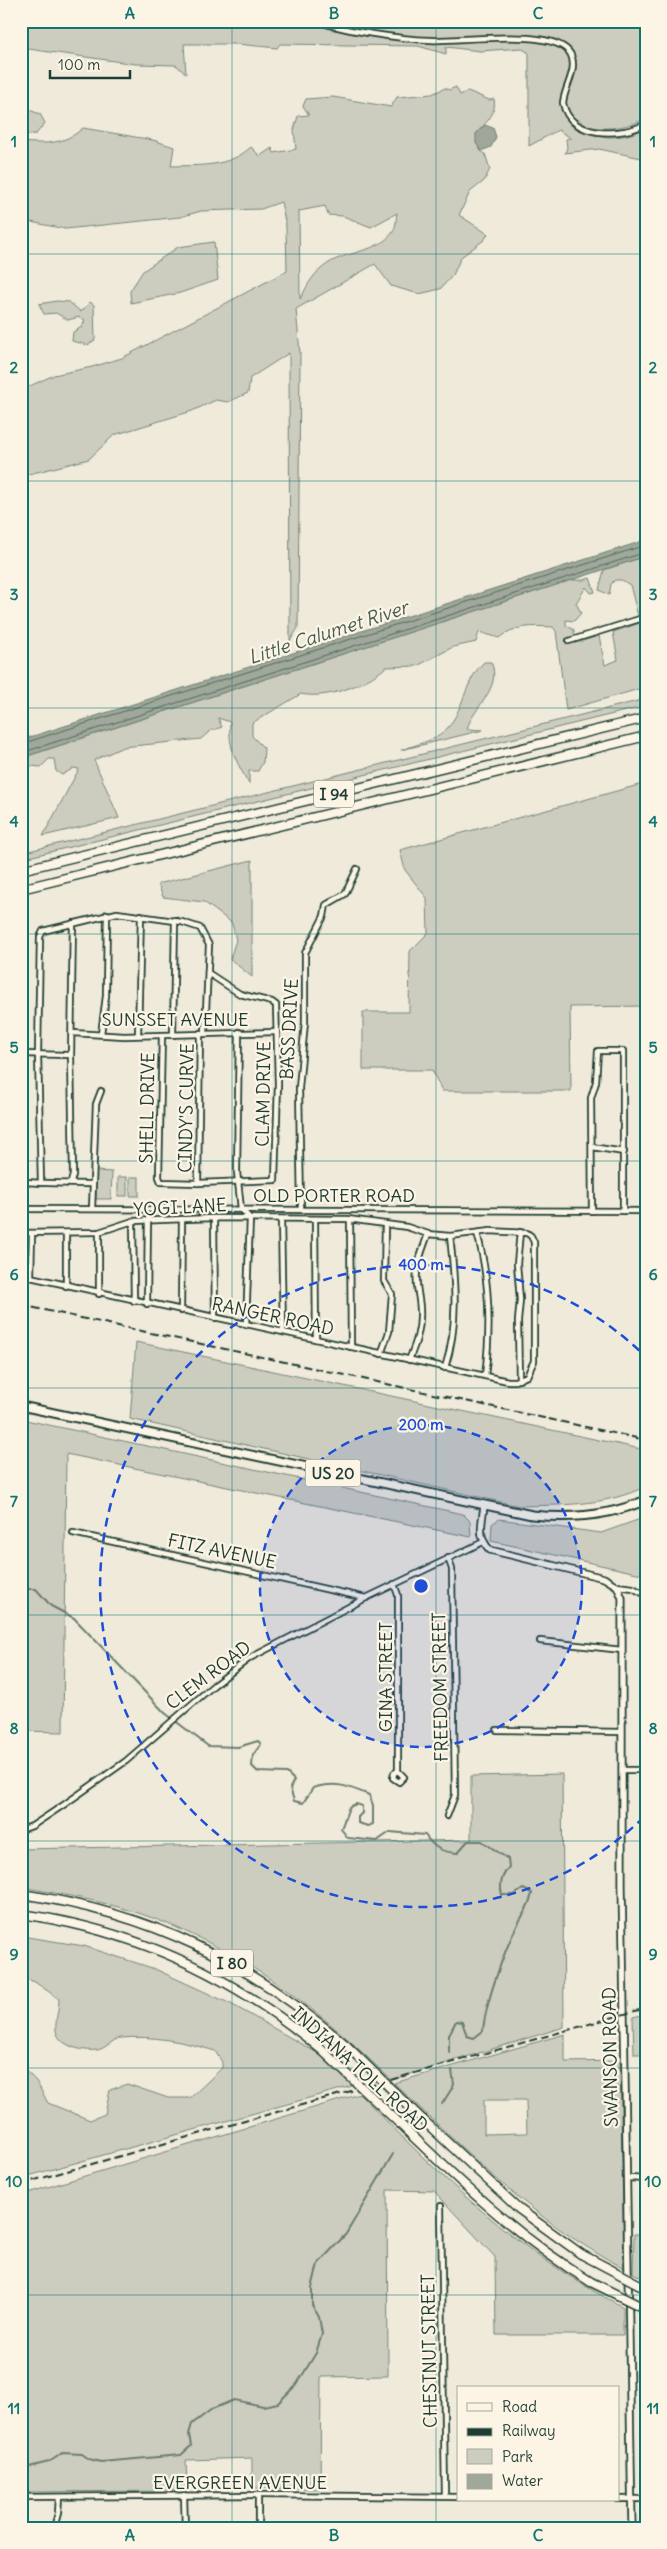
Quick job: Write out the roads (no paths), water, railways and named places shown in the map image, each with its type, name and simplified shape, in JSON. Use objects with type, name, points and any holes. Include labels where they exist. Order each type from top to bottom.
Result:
[{"type":"highway","name":"I 94","points":[[21,870],[646,718]]},
{"type":"highway","name":"I 94","points":[[21,889],[646,736]]},
{"type":"highway","name":"INDIANA TOLL ROAD","points":[[21,1894],[118,1914],[186,1939],[245,1970],[285,1996],[347,2046],[519,2209],[581,2254],[646,2288]]},
{"type":"highway","name":"INDIANA TOLL ROAD","points":[[21,1914],[114,1933],[182,1959],[217,1976],[258,2001],[323,2051],[511,2226],[545,2252],[591,2282],[646,2309]]},
{"type":"main road","name":"US 20","points":[[21,1406],[532,1515],[578,1517],[610,1512],[646,1500]]},
{"type":"street","points":[[317,21],[420,40],[449,41],[501,38],[556,43],[567,50],[572,59],[572,70],[563,103],[573,122],[586,130],[600,132],[626,131],[646,124]]},
{"type":"street","points":[[569,641],[646,617]]},
{"type":"street","name":"BASS DRIVE","points":[[301,1209],[299,1088],[305,1022],[305,953],[324,916],[326,905],[345,894],[357,869]]},
{"type":"street","points":[[101,1034],[106,996],[107,914]]},
{"type":"street","points":[[41,1183],[38,1054],[41,934],[48,928],[107,914],[141,915],[175,920],[173,1035]]},
{"type":"street","points":[[138,1035],[141,915]]},
{"type":"street","name":"CINDY'S CURVE","points":[[175,920],[200,928],[205,934],[209,945],[202,1033],[198,1184]]},
{"type":"street","points":[[71,1182],[73,1150],[71,1055],[73,923]]},
{"type":"street","name":"CLAM DRIVE","points":[[162,1182],[198,1184],[270,1182],[276,1177],[277,1009],[272,1002],[240,994],[208,972]]},
{"type":"street","points":[[239,1032],[238,1182],[241,1209],[250,1218],[246,1325]]},
{"type":"street","name":"SUNSSET AVENUE","points":[[72,1033],[173,1035],[277,1032]]},
{"type":"street","name":"SHELL DRIVE","points":[[162,1035],[160,1177],[162,1182]]},
{"type":"street","points":[[592,1211],[591,1098],[592,1089],[596,1082],[598,1051],[624,1051],[623,1211]]},
{"type":"street","points":[[21,1054],[71,1055]]},
{"type":"street","points":[[92,1209],[96,1104],[101,1091]]},
{"type":"street","points":[[592,1147],[624,1152]]},
{"type":"street","points":[[21,1182],[60,1185],[71,1182],[92,1184]]},
{"type":"street","name":"OLD PORTER ROAD","points":[[21,1209],[646,1211]]},
{"type":"street","points":[[214,1218],[215,1318]]},
{"type":"street","name":"YOGI LANE","points":[[21,1233],[100,1232],[132,1221],[148,1219],[214,1218],[350,1220],[406,1227],[428,1234],[450,1236],[490,1230],[520,1232]]},
{"type":"street","points":[[148,1219],[148,1304]]},
{"type":"street","points":[[181,1311],[182,1219]]},
{"type":"street","points":[[281,1219],[283,1332]]},
{"type":"street","points":[[315,1219],[316,1339]]},
{"type":"street","points":[[350,1220],[351,1347]]},
{"type":"street","points":[[132,1221],[134,1301]]},
{"type":"street","points":[[381,1354],[389,1332],[392,1294],[384,1281],[384,1224]]},
{"type":"street","points":[[99,1294],[100,1232]]},
{"type":"street","points":[[520,1232],[530,1235],[534,1242],[534,1361],[531,1372],[519,1380],[518,1321],[520,1300],[517,1264],[520,1232]]},
{"type":"street","points":[[31,1277],[32,1233]]},
{"type":"street","points":[[66,1233],[66,1286]]},
{"type":"street","points":[[476,1233],[488,1292],[489,1349],[485,1376]]},
{"type":"street","points":[[410,1360],[419,1335],[420,1308],[416,1291],[417,1270],[428,1234]]},
{"type":"street","points":[[445,1368],[450,1348],[456,1302],[450,1236]]},
{"type":"street","name":"RANGER ROAD","points":[[21,1275],[99,1294],[445,1368],[508,1381],[519,1380]]},
{"type":"street","points":[[484,1506],[480,1535],[482,1542],[490,1550],[599,1576],[617,1586],[633,1588],[646,1595]]},
{"type":"street","name":"FITZ AVENUE","points":[[73,1533],[366,1598]]},
{"type":"street","name":"CLEM ROAD","points":[[21,1830],[32,1826],[126,1760],[250,1658],[394,1584],[482,1542]]},
{"type":"street","name":"FREEDOM STREET","points":[[447,1816],[455,1794],[452,1570],[448,1558]]},
{"type":"street","name":"GINA STREET","points":[[394,1584],[398,1595],[398,1771]]},
{"type":"street","name":"SWANSON ROAD","points":[[617,1586],[623,1603],[622,1885],[632,2528]]},
{"type":"street","points":[[540,1640],[622,1650]]},
{"type":"street","points":[[498,1730],[622,1732]]},
{"type":"street","points":[[622,1770],[646,1770]]},
{"type":"street","points":[[628,2178],[646,2179]]},
{"type":"street","name":"CHESTNUT STREET","points":[[441,2206],[445,2496]]},
{"type":"street","points":[[184,2495],[184,2528]]},
{"type":"street","name":"EVERGREEN AVENUE","points":[[21,2497],[184,2495],[457,2496]]},
{"type":"street","points":[[258,2495],[258,2528]]},
{"type":"street","points":[[54,2528],[58,2513],[58,2497]]},
{"type":"street","points":[[620,2499],[646,2499]]},
{"type":"water","points":[[485,125],[493,128],[496,137],[491,147],[481,151],[476,143],[476,134]]},
{"type":"water","points":[[646,540],[646,556],[21,758],[21,740]]},
{"type":"waterway","points":[[21,1594],[26,1589],[36,1589],[51,1606],[74,1618],[165,1713],[208,1746],[238,1747],[258,1741],[261,1744],[253,1755],[252,1766],[258,1772],[287,1773],[294,1780],[290,1788],[294,1801],[303,1803],[313,1788],[328,1785],[348,1787],[369,1795],[373,1805],[373,1824],[368,1826],[358,1823],[358,1817],[362,1813],[362,1806],[356,1804],[349,1807],[341,1829],[348,1838],[377,1841],[390,1832],[425,1835],[438,1848],[447,1852],[457,1853],[468,1841],[482,1841],[508,1859],[509,1867],[501,1883],[502,1895],[514,1895],[523,1889],[532,1893],[531,1898],[511,1938],[501,1964],[487,2007],[483,2031],[474,2038],[467,2036],[462,2022],[456,2021],[449,2035],[449,2053]]},
{"type":"waterway","points":[[442,2104],[454,2085],[452,2070]]},
{"type":"waterway","points":[[21,2469],[49,2462],[63,2453],[82,2454],[89,2459],[101,2462],[181,2455],[191,2446],[189,2434],[192,2424],[212,2409],[234,2400],[263,2406],[278,2403],[297,2384],[316,2353],[322,2334],[319,2317],[312,2305],[312,2288],[318,2264],[346,2234],[393,2154]]},
{"type":"railway","points":[[21,1305],[646,1440]]},
{"type":"railway","points":[[21,2184],[646,2008]]},
{"type":"water label","name":"Little Calumet River","points":[[328,632]]}]
